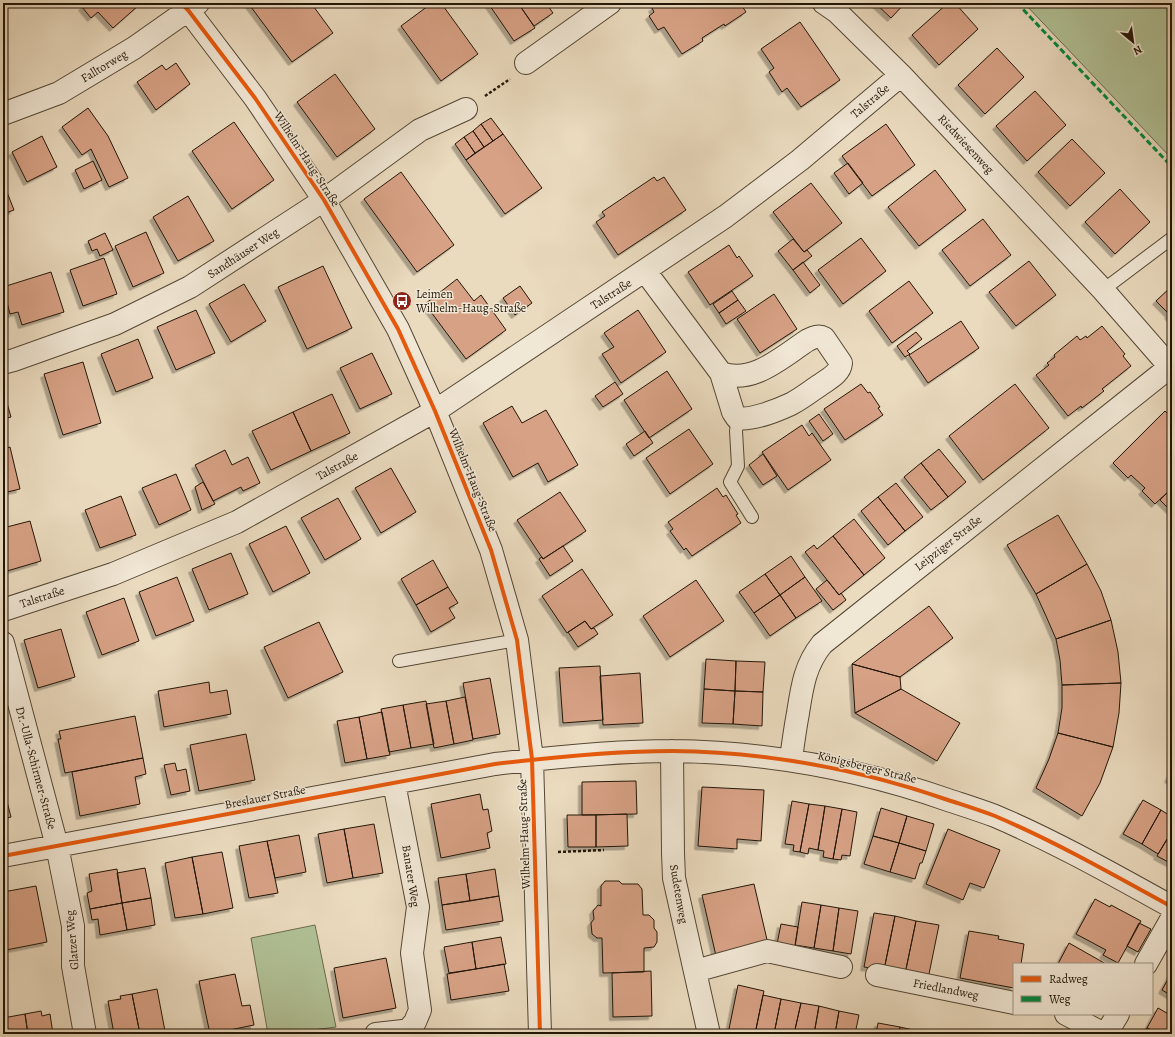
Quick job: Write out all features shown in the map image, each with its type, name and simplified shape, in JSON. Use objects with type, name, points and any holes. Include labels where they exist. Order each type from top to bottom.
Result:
[{"type":"street","points":[[526,63],[610,3]]},
{"type":"street","name":"Riedwiesenweg","points":[[824,3],[837,12],[902,75],[1103,290]]},
{"type":"street","name":"Falltorweg","points":[[3,114],[59,93],[134,48],[189,5]]},
{"type":"street","name":"Wilhelm-Haug-Straße","points":[[189,5],[255,98],[324,200],[398,329],[435,411],[491,550],[516,640],[532,759],[540,1034]]},
{"type":"street","name":"Talstraße","points":[[3,610],[113,574],[237,522],[435,411],[645,271],[757,194],[902,75]]},
{"type":"street","name":"Sandhäuser Weg","points":[[3,363],[115,324],[190,287],[324,200],[420,130],[466,109]]},
{"type":"street","points":[[645,271],[721,373],[733,412],[738,418],[745,419],[790,404],[833,376],[840,369],[840,363],[824,338],[821,336],[808,340],[760,371],[740,377],[728,376],[721,373]]},
{"type":"street","points":[[1103,290],[1171,368]]},
{"type":"street","name":"Leipziger Straße","points":[[791,759],[805,672],[816,651],[822,644],[1171,368]]},
{"type":"street","name":"Dr.-Ulla-Schirmer-Straße","points":[[3,643],[57,846]]},
{"type":"street","name":"Königsberger Straße","points":[[532,759],[672,751],[740,754],[791,759],[881,779],[924,791],[993,816],[1031,832],[1089,861],[1172,907]]},
{"type":"street","name":"Sudetenweg","points":[[672,751],[674,872],[676,888],[709,1034]]},
{"type":"street","name":"Breslauer Straße","points":[[3,856],[495,764],[532,759]]},
{"type":"street","name":"Banater Weg","points":[[376,1034],[403,1031],[410,1028],[415,1022],[420,1010],[412,953],[418,907],[394,783]]},
{"type":"street","name":"Glatzer Weg","points":[[57,846],[73,926],[73,966],[85,1034]]},
{"type":"street","points":[[1147,963],[1172,918]]},
{"type":"street","points":[[695,971],[767,952],[840,967]]},
{"type":"street","name":"Friedlandweg","points":[[877,975],[1013,1002]]},
{"type":"street","points":[[1068,1015],[1105,1034],[1117,1015]]},
{"type":"lane","points":[[1103,290],[1172,238]]},
{"type":"lane","points":[[738,418],[736,431],[738,466],[730,482],[752,517]]},
{"type":"lane","points":[[399,661],[516,640]]},
{"type":"path","points":[[466,109],[518,73],[526,63]]},
{"type":"path","points":[[535,853],[604,850]]},
{"type":"green space","points":[[1024,3],[1172,3],[1172,159]]},
{"type":"green space","points":[[315,925],[336,1027],[282,1034],[268,1034],[251,938]]},
{"type":"building","points":[[87,3],[138,3],[139,5],[113,28],[98,12],[91,18],[82,7]]},
{"type":"building","points":[[248,3],[311,3],[333,33],[292,62]]},
{"type":"building","points":[[432,3],[441,3],[478,54],[441,81],[401,26]]},
{"type":"building","points":[[488,3],[518,3],[535,28],[514,41]]},
{"type":"building","points":[[518,3],[546,3],[553,13],[534,26]]},
{"type":"building","points":[[659,3],[740,3],[746,12],[725,26],[724,24],[702,38],[703,41],[682,54],[664,27],[658,30],[649,16],[654,12],[652,8]]},
{"type":"building","points":[[875,3],[905,3],[891,18]]},
{"type":"building","points":[[948,3],[955,3],[978,29],[939,65],[912,35]]},
{"type":"building","points":[[800,22],[840,80],[801,107],[787,88],[782,92],[769,72],[774,68],[761,49]]},
{"type":"building","points":[[997,48],[1024,77],[985,114],[958,85]]},
{"type":"building","points":[[176,63],[190,84],[156,110],[137,82],[162,65],[166,70]]},
{"type":"building","points":[[335,74],[375,129],[337,157],[297,102]]},
{"type":"building","points":[[1035,91],[1066,125],[1027,161],[996,126]]},
{"type":"building","points":[[88,108],[108,136],[128,178],[109,187],[91,149],[82,155],[62,127]]},
{"type":"building","points":[[491,118],[503,134],[493,141],[481,124]]},
{"type":"building","points":[[234,122],[274,180],[232,209],[192,151]]},
{"type":"building","points":[[481,124],[493,141],[484,147],[473,131]]},
{"type":"building","points":[[886,124],[915,165],[872,196],[842,156]]},
{"type":"building","points":[[473,131],[484,147],[475,153],[464,137]]},
{"type":"building","points":[[503,134],[542,188],[505,214],[466,160]]},
{"type":"building","points":[[42,136],[57,167],[27,182],[12,152]]},
{"type":"building","points":[[464,137],[475,153],[466,160],[455,144]]},
{"type":"building","points":[[1072,139],[1105,173],[1070,206],[1038,172]]},
{"type":"building","points":[[93,161],[102,180],[84,189],[75,170]]},
{"type":"building","points":[[848,163],[863,183],[849,194],[834,173]]},
{"type":"building","points":[[935,170],[966,210],[919,246],[888,207]]},
{"type":"building","points":[[401,172],[454,245],[417,272],[364,199]]},
{"type":"building","points":[[654,177],[657,181],[664,177],[686,210],[618,255],[596,222],[605,216],[602,212]]},
{"type":"building","points":[[3,182],[14,210],[3,214]]},
{"type":"building","points":[[811,183],[842,223],[804,252],[773,212]]},
{"type":"building","points":[[1120,189],[1150,222],[1115,254],[1085,222]]},
{"type":"building","points":[[188,196],[214,241],[178,261],[153,217]]},
{"type":"building","points":[[983,219],[1011,255],[970,286],[942,250]]},
{"type":"building","points":[[146,232],[164,273],[133,287],[115,246]]},
{"type":"building","points":[[105,233],[113,250],[100,256],[97,249],[92,251],[88,241]]},
{"type":"building","points":[[861,238],[886,271],[843,304],[818,270]]},
{"type":"building","points":[[793,239],[804,252],[807,250],[812,256],[793,270],[778,251]]},
{"type":"building","points":[[729,245],[737,258],[739,256],[753,276],[710,305],[688,272]]},
{"type":"building","points":[[104,258],[117,294],[83,306],[70,270]]},
{"type":"building","points":[[1029,261],[1056,295],[1016,326],[989,292]]},
{"type":"building","points":[[803,262],[820,285],[810,293],[793,270]]},
{"type":"building","points":[[323,266],[352,328],[307,349],[278,287]]},
{"type":"building","points":[[51,272],[64,312],[22,325],[18,312],[10,314],[3,287]]},
{"type":"building","points":[[457,279],[474,301],[481,295],[506,330],[466,359],[425,304]]},
{"type":"building","points":[[909,281],[933,313],[892,343],[869,311]]},
{"type":"building","points":[[244,284],[266,321],[231,342],[209,304]]},
{"type":"building","points":[[520,286],[532,303],[515,315],[503,298]]},
{"type":"building","points":[[1172,286],[1172,320],[1168,315],[1169,314],[1156,301]]},
{"type":"building","points":[[732,291],[738,300],[719,313],[713,304]]},
{"type":"building","points":[[774,294],[797,329],[760,353],[737,319]]},
{"type":"building","points":[[738,300],[746,311],[726,324],[719,313]]},
{"type":"building","points":[[196,310],[215,353],[176,370],[157,327]]},
{"type":"building","points":[[638,310],[666,352],[621,383],[602,354],[614,347],[604,333]]},
{"type":"building","points":[[961,321],[979,348],[928,383],[909,355]]},
{"type":"building","points":[[1102,326],[1125,354],[1123,356],[1131,366],[1102,389],[1104,391],[1082,408],[1081,406],[1068,416],[1036,375],[1049,365],[1047,363],[1055,357],[1054,355],[1077,336],[1080,340],[1086,336],[1087,338]]},
{"type":"building","points":[[916,332],[922,339],[907,351],[910,354],[905,357],[897,346]]},
{"type":"building","points":[[138,339],[153,378],[116,392],[101,354]]},
{"type":"building","points":[[372,353],[392,394],[360,409],[340,368]]},
{"type":"building","points":[[83,362],[101,423],[63,435],[44,374]]},
{"type":"building","points":[[667,371],[692,409],[649,438],[624,400]]},
{"type":"building","points":[[615,382],[623,394],[603,407],[595,396]]},
{"type":"building","points":[[861,384],[868,393],[870,392],[880,407],[878,408],[883,415],[845,440],[824,409]]},
{"type":"building","points":[[1015,384],[1049,428],[983,480],[949,436]]},
{"type":"building","points":[[3,389],[11,417],[3,419]]},
{"type":"building","points":[[332,394],[350,433],[311,451],[293,412]]},
{"type":"building","points":[[512,406],[522,423],[546,410],[578,465],[548,482],[538,463],[513,477],[483,423]]},
{"type":"building","points":[[1165,411],[1172,418],[1172,488],[1155,504],[1142,491],[1145,488],[1131,475],[1128,478],[1113,463]]},
{"type":"building","points":[[293,412],[311,451],[271,470],[252,431]]},
{"type":"building","points":[[819,414],[833,434],[823,441],[809,421]]},
{"type":"building","points":[[802,425],[809,436],[812,433],[831,460],[788,490],[762,452]]},
{"type":"building","points":[[689,429],[713,464],[670,494],[646,458]]},
{"type":"building","points":[[645,431],[653,443],[634,456],[626,444]]},
{"type":"building","points":[[10,447],[20,489],[3,493],[3,449]]},
{"type":"building","points":[[939,449],[966,482],[948,497],[921,463]]},
{"type":"building","points":[[225,450],[232,465],[248,457],[260,483],[243,491],[241,487],[213,501],[195,465]]},
{"type":"building","points":[[763,454],[777,476],[763,485],[749,465]]},
{"type":"building","points":[[921,463],[948,497],[931,510],[904,477]]},
{"type":"building","points":[[391,468],[416,512],[381,533],[355,488]]},
{"type":"building","points":[[176,474],[191,510],[159,525],[142,488]]},
{"type":"building","points":[[203,482],[215,504],[202,510],[195,487]]},
{"type":"building","points":[[896,483],[923,517],[905,531],[878,497]]},
{"type":"building","points":[[717,488],[723,497],[726,495],[738,514],[736,515],[741,523],[692,556],[686,548],[684,550],[670,531],[673,529],[668,522]]},
{"type":"building","points":[[1172,488],[1172,512],[1160,500]]},
{"type":"building","points":[[560,492],[586,531],[543,559],[517,520]]},
{"type":"building","points":[[121,496],[136,535],[100,548],[85,510]]},
{"type":"building","points":[[878,497],[905,531],[888,545],[861,511]]},
{"type":"building","points":[[338,498],[361,539],[325,560],[301,518]]},
{"type":"building","points":[[1058,515],[1087,564],[1036,594],[1007,545]]},
{"type":"building","points":[[854,519],[885,558],[864,575],[833,536]]},
{"type":"building","points":[[30,521],[41,561],[7,571],[3,557],[3,528]]},
{"type":"building","points":[[286,526],[310,573],[273,592],[249,544]]},
{"type":"building","points":[[833,536],[864,575],[839,595],[805,552],[814,545],[817,549]]},
{"type":"building","points":[[563,546],[573,561],[550,576],[539,559],[542,557],[543,559]]},
{"type":"building","points":[[231,553],[248,594],[209,610],[192,569]]},
{"type":"building","points":[[791,556],[805,577],[780,595],[765,574]]},
{"type":"building","points":[[433,560],[448,587],[416,605],[401,579]]},
{"type":"building","points":[[1087,564],[1101,591],[1111,620],[1056,639],[1036,594]]},
{"type":"building","points":[[582,569],[613,615],[591,629],[585,621],[567,633],[542,596]]},
{"type":"building","points":[[765,574],[780,595],[754,613],[739,592]]},
{"type":"building","points":[[177,577],[194,621],[156,636],[139,592]]},
{"type":"building","points":[[805,577],[822,601],[796,618],[780,595]]},
{"type":"building","points":[[696,580],[724,621],[670,657],[643,616]]},
{"type":"building","points":[[827,580],[839,595],[841,593],[846,600],[833,610],[816,589]]},
{"type":"building","points":[[448,587],[458,603],[449,608],[455,618],[431,632],[416,605]]},
{"type":"building","points":[[780,595],[796,618],[770,636],[754,613]]},
{"type":"building","points":[[124,598],[139,641],[102,655],[86,612]]},
{"type":"building","points":[[929,606],[953,638],[900,677],[852,664]]},
{"type":"building","points":[[1111,620],[1118,652],[1121,683],[1062,685],[1060,660],[1056,639]]},
{"type":"building","points":[[585,621],[591,629],[594,628],[598,634],[578,647],[568,632]]},
{"type":"building","points":[[319,622],[343,672],[288,698],[264,647]]},
{"type":"building","points":[[61,629],[75,677],[38,688],[24,640]]},
{"type":"building","points":[[706,659],[736,661],[735,691],[704,689]]},
{"type":"building","points":[[736,661],[765,662],[763,692],[735,691]]},
{"type":"building","points":[[852,664],[900,677],[901,689],[855,713]]},
{"type":"building","points":[[600,666],[603,720],[563,723],[559,668]]},
{"type":"building","points":[[640,673],[643,723],[603,725],[600,676]]},
{"type":"building","points":[[490,678],[500,734],[473,739],[463,683]]},
{"type":"building","points":[[209,682],[210,693],[227,690],[231,714],[164,727],[158,691]]},
{"type":"building","points":[[1121,683],[1119,713],[1113,747],[1058,733],[1062,708],[1062,685]]},
{"type":"building","points":[[704,689],[735,691],[733,724],[702,723]]},
{"type":"building","points":[[901,689],[960,723],[937,761],[855,713]]},
{"type":"building","points":[[735,691],[763,692],[762,726],[733,724]]},
{"type":"building","points":[[465,697],[473,740],[454,744],[446,701]]},
{"type":"building","points":[[426,701],[434,744],[411,748],[403,705]]},
{"type":"building","points":[[446,701],[454,744],[434,748],[426,704]]},
{"type":"building","points":[[403,705],[411,748],[389,752],[381,709]]},
{"type":"building","points":[[382,712],[390,755],[367,759],[359,717]]},
{"type":"building","points":[[135,716],[143,758],[65,773],[58,739],[61,739],[59,731]]},
{"type":"building","points":[[359,717],[367,759],[345,763],[337,721]]},
{"type":"building","points":[[1058,733],[1113,747],[1100,783],[1082,816],[1036,788],[1049,759]]},
{"type":"building","points":[[246,734],[255,780],[199,791],[190,745]]},
{"type":"building","points":[[143,758],[146,774],[135,777],[140,804],[80,816],[72,772]]},
{"type":"building","points":[[175,763],[177,771],[186,769],[190,791],[171,795],[164,765]]},
{"type":"building","points":[[1172,771],[1172,781],[1168,779]]},
{"type":"building","points":[[636,781],[637,814],[582,815],[582,782]]},
{"type":"building","points":[[3,786],[11,817],[3,819]]},
{"type":"building","points":[[702,787],[764,790],[761,841],[737,839],[737,849],[698,846]]},
{"type":"building","points":[[480,794],[483,810],[488,809],[492,831],[487,833],[490,848],[441,858],[431,804]]},
{"type":"building","points":[[1143,800],[1161,810],[1142,844],[1123,834]]},
{"type":"building","points":[[792,801],[809,804],[800,852],[793,851],[794,845],[785,844]]},
{"type":"building","points":[[809,804],[825,806],[818,850],[809,848],[808,854],[800,852]]},
{"type":"building","points":[[825,806],[842,809],[833,859],[823,857],[824,851],[818,850]]},
{"type":"building","points":[[881,808],[907,816],[899,843],[873,836]]},
{"type":"building","points":[[842,809],[857,812],[850,856],[842,855],[841,860],[833,859]]},
{"type":"building","points":[[1161,810],[1172,817],[1172,831],[1158,854],[1142,844]]},
{"type":"building","points":[[627,814],[628,846],[596,847],[596,815]]},
{"type":"building","points":[[567,815],[596,815],[596,847],[568,847]]},
{"type":"building","points":[[907,816],[934,824],[926,851],[899,843]]},
{"type":"building","points":[[374,824],[383,873],[353,878],[344,829]]},
{"type":"building","points":[[344,829],[353,878],[327,883],[318,834]]},
{"type":"building","points":[[948,829],[1000,850],[984,888],[970,883],[963,900],[926,884]]},
{"type":"building","points":[[1172,831],[1172,864],[1157,856]]},
{"type":"building","points":[[299,835],[306,872],[275,878],[267,841]]},
{"type":"building","points":[[873,836],[899,843],[890,872],[864,864]]},
{"type":"building","points":[[267,841],[278,893],[249,898],[239,846]]},
{"type":"building","points":[[899,843],[926,851],[915,879],[890,872]]},
{"type":"building","points":[[222,852],[233,908],[203,914],[192,857]]},
{"type":"building","points":[[192,857],[203,914],[175,918],[165,863]]},
{"type":"building","points":[[145,868],[151,898],[122,903],[117,873]]},
{"type":"building","points":[[117,869],[122,903],[90,909],[87,893],[92,891],[89,874]]},
{"type":"building","points":[[495,869],[499,896],[470,901],[466,874]]},
{"type":"building","points":[[466,874],[470,901],[442,905],[438,878]]},
{"type":"building","points":[[605,881],[619,881],[622,884],[638,884],[642,889],[643,915],[649,915],[654,920],[654,928],[657,932],[657,942],[654,947],[644,948],[644,972],[603,973],[602,938],[597,938],[592,934],[591,923],[594,919],[593,911],[598,905],[601,906],[601,886]]},
{"type":"building","points":[[754,884],[768,944],[716,956],[702,895]]},
{"type":"building","points":[[36,886],[47,942],[6,950],[3,933],[3,892]]},
{"type":"building","points":[[499,896],[503,921],[446,930],[442,905]]},
{"type":"building","points":[[151,898],[155,925],[127,930],[122,903]]},
{"type":"building","points":[[1095,899],[1110,907],[1111,905],[1141,921],[1118,963],[1103,955],[1106,950],[1076,934]]},
{"type":"building","points":[[802,902],[821,905],[814,948],[795,945]]},
{"type":"building","points":[[122,903],[127,930],[100,935],[98,919],[92,920],[90,909]]},
{"type":"building","points":[[821,905],[839,908],[833,951],[814,948]]},
{"type":"building","points":[[839,908],[858,911],[851,954],[833,951]]},
{"type":"building","points":[[874,913],[895,916],[884,970],[864,967]]},
{"type":"building","points":[[895,916],[916,921],[905,974],[884,970]]},
{"type":"building","points":[[916,921],[939,925],[928,979],[905,974]]},
{"type":"building","points":[[1139,923],[1151,929],[1138,952],[1127,946]]},
{"type":"building","points":[[781,924],[798,927],[795,947],[777,944]]},
{"type":"building","points":[[969,931],[999,936],[998,939],[1024,944],[1021,963],[1013,963],[1013,988],[960,978]]},
{"type":"building","points":[[3,933],[6,950],[3,951]]},
{"type":"building","points":[[501,937],[506,964],[476,969],[472,942]]},
{"type":"building","points":[[472,942],[476,969],[449,973],[444,947]]},
{"type":"building","points":[[1069,943],[1104,963],[1059,963]]},
{"type":"building","points":[[386,958],[396,1008],[343,1018],[334,968]]},
{"type":"building","points":[[504,964],[509,991],[451,1000],[447,974]]},
{"type":"building","points":[[651,971],[652,1016],[613,1017],[612,973]]},
{"type":"building","points":[[1172,972],[1172,996],[1162,990]]},
{"type":"building","points":[[235,974],[242,1006],[250,1005],[254,1025],[210,1034],[199,981]]},
{"type":"building","points":[[738,985],[764,991],[755,1034],[728,1034]]},
{"type":"building","points":[[157,989],[165,1031],[140,1034],[132,994]]},
{"type":"building","points":[[132,994],[140,1034],[114,1034],[108,1001],[121,999],[120,996]]},
{"type":"building","points":[[763,995],[781,999],[774,1034],[755,1034]]},
{"type":"building","points":[[781,999],[801,1003],[794,1034],[774,1034]]},
{"type":"building","points":[[801,1003],[819,1006],[814,1034],[794,1034]]},
{"type":"building","points":[[819,1006],[839,1011],[835,1034],[814,1034]]},
{"type":"building","points":[[1158,1008],[1172,1016],[1172,1034],[1158,1034],[1147,1028]]},
{"type":"building","points":[[41,1011],[42,1016],[50,1014],[53,1034],[28,1034],[25,1014]]},
{"type":"building","points":[[839,1011],[859,1015],[855,1034],[835,1034]]},
{"type":"building","points":[[25,1014],[28,1034],[3,1034],[3,1018]]},
{"type":"building","points":[[878,1023],[900,1027],[899,1034],[876,1034]]},
{"type":"building","points":[[900,1027],[918,1031],[917,1034],[899,1034]]},
{"type":"building","points":[[1147,1028],[1158,1034],[1144,1034]]},
{"type":"marked path","points":[[1017,3],[1172,167]]},
{"type":"cycle path","points":[[181,3],[188,10],[255,98],[324,200],[398,329],[435,411],[491,550],[517,640],[532,759],[540,1034]]},
{"type":"cycle path","points":[[3,856],[495,764],[606,753],[650,751],[707,752],[812,764],[881,779],[914,789],[995,816],[1018,826],[1085,859],[1172,907]]},
{"type":"place","name":"Leimen Wilhelm-Haug-Straße","points":[[402,301]]}]
